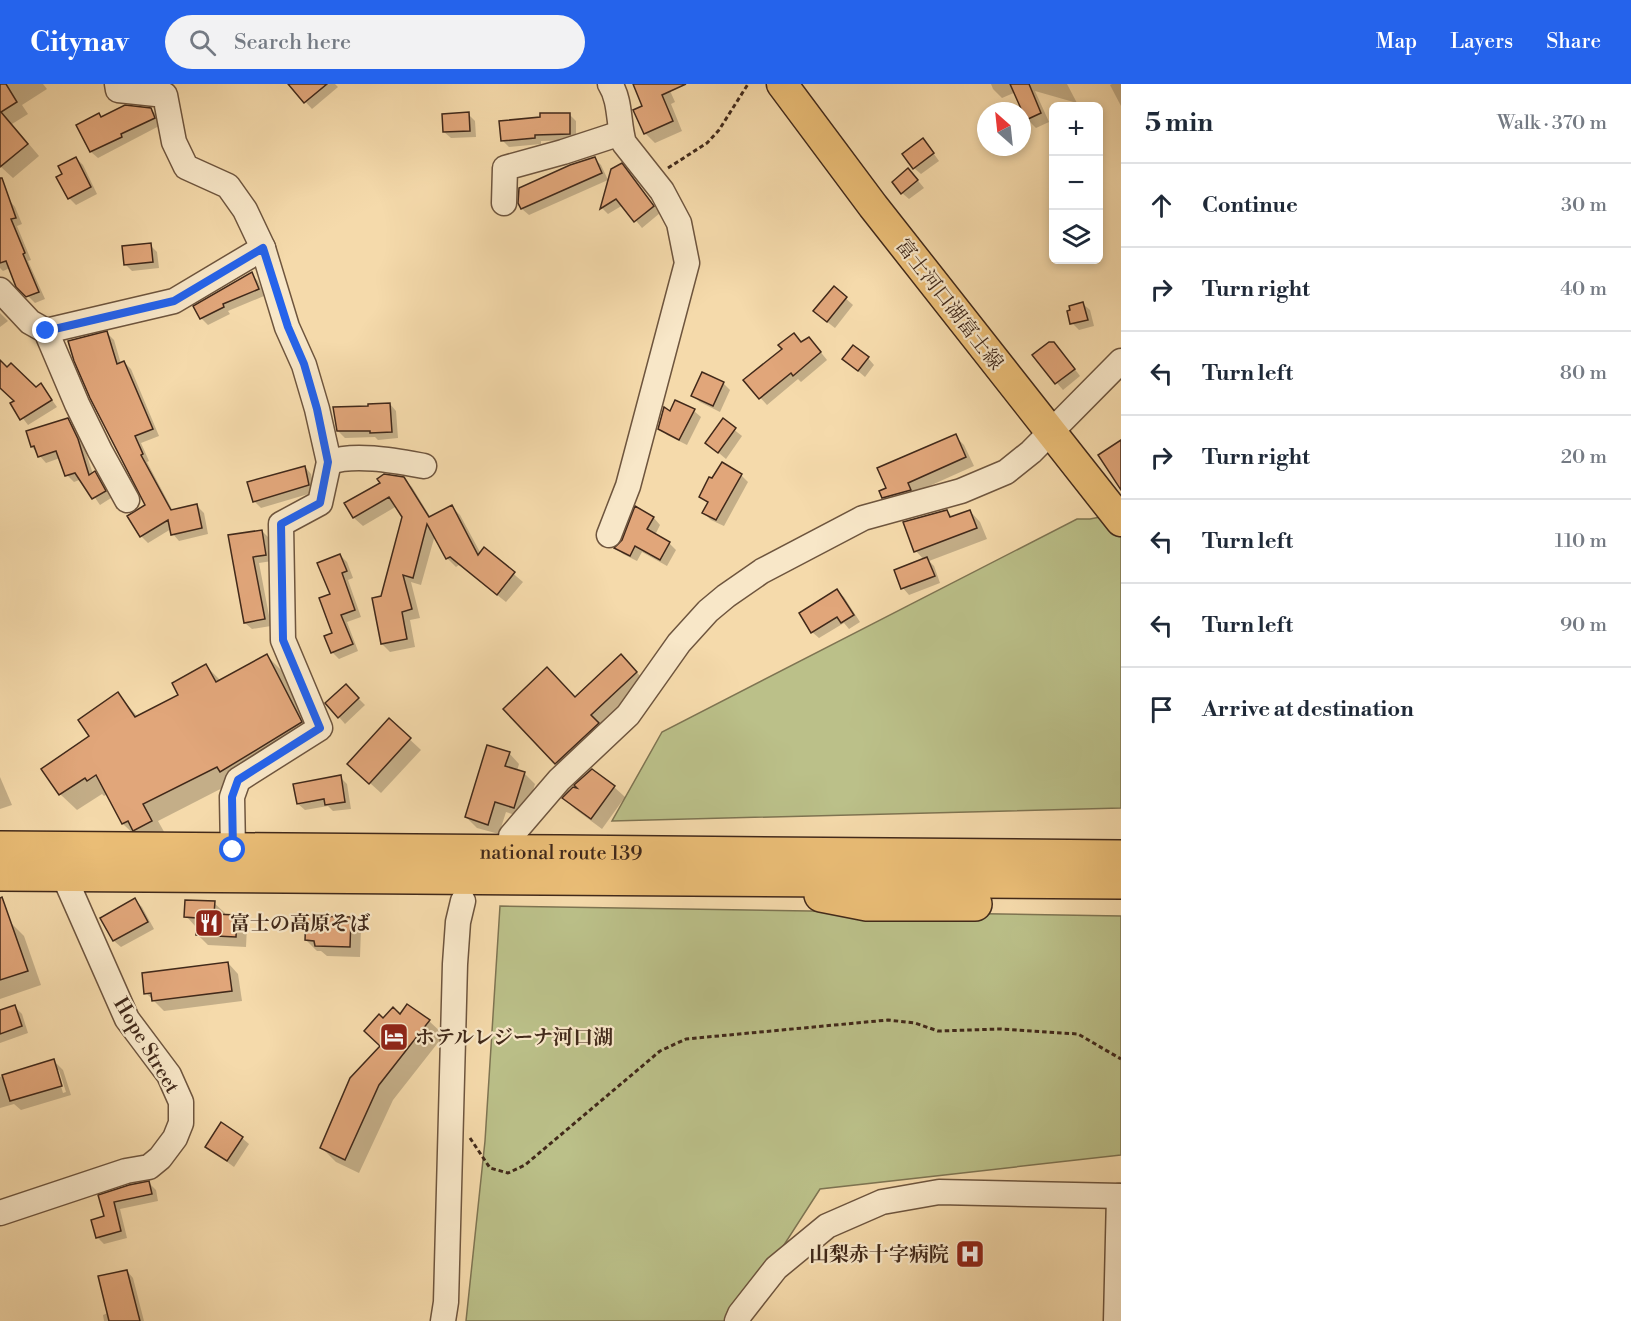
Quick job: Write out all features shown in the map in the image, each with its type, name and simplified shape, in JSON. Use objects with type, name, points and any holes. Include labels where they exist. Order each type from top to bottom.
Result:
[{"type":"highway","points":[[743,866],[913,834],[1121,836]]},
{"type":"highway","name":"national route 139","points":[[0,848],[388,852],[1121,882]]},
{"type":"highway","name":"national route 139","points":[[0,874],[743,866],[1121,857]]},
{"type":"highway","points":[[743,866],[867,904],[1121,904]]},
{"type":"main road","name":"富士河口湖富士線","points":[[782,84],[873,206],[1121,522]]},
{"type":"street","points":[[117,84],[118,90],[165,95],[174,142],[186,167],[228,186],[245,210],[263,248],[288,327],[304,364],[328,462],[320,503],[281,524],[283,640],[320,728],[238,780],[232,797],[233,850]]},
{"type":"street","points":[[609,535],[628,486],[687,263],[679,223],[662,191],[624,143],[615,92],[610,84]]},
{"type":"street","points":[[504,203],[505,168],[621,133]]},
{"type":"street","points":[[46,331],[174,301],[263,248]]},
{"type":"street","points":[[0,290],[30,322],[46,331],[86,423],[128,500]]},
{"type":"street","points":[[511,836],[560,780],[628,714],[679,643],[708,611],[726,596],[762,572],[863,518],[961,491],[1006,472],[1031,452],[1121,361]]},
{"type":"street","points":[[328,462],[338,459],[390,460],[424,466]]},
{"type":"street","name":"Hope Street","points":[[0,1212],[126,1171],[149,1167],[160,1158],[175,1138],[181,1123],[181,1102],[169,1075],[127,1019],[63,874]]},
{"type":"street","points":[[442,1321],[446,1302],[455,964],[458,922],[463,901]]},
{"type":"street","points":[[737,1321],[776,1268],[827,1226],[882,1202],[939,1192],[1120,1196],[1116,1321]]},
{"type":"path","points":[[652,178],[707,143],[719,130],[748,84]]},
{"type":"path","points":[[452,1127],[463,1131],[473,1140],[490,1168],[508,1173],[525,1165],[660,1051],[686,1039],[888,1020],[915,1023],[938,1031],[1000,1029],[1078,1034],[1121,1059]]},
{"type":"green space","points":[[1121,513],[1121,808],[612,821],[662,732],[1077,519]]},
{"type":"green space","points":[[500,906],[1121,916],[1121,1155],[820,1189],[735,1321],[466,1321],[485,1141]]},
{"type":"building","points":[[0,84],[6,84],[17,102],[1,112],[28,144],[0,167]]},
{"type":"building","points":[[288,84],[327,84],[304,103]]},
{"type":"building","points":[[633,84],[686,84],[662,95],[673,121],[644,134],[633,110],[642,106]]},
{"type":"building","points":[[1010,84],[1029,84],[1041,113],[1031,118],[1031,102],[1018,102]]},
{"type":"building","points":[[125,105],[151,108],[155,118],[90,152],[76,125],[99,113],[101,117]]},
{"type":"building","points":[[469,112],[470,131],[443,132],[442,114]]},
{"type":"building","points":[[540,113],[570,113],[570,134],[535,135],[535,138],[501,141],[499,121],[540,117]]},
{"type":"building","points":[[923,138],[934,153],[913,169],[902,154]]},
{"type":"building","points":[[76,157],[91,187],[68,199],[56,177],[62,174],[58,166]]},
{"type":"building","points":[[595,157],[602,173],[521,209],[518,203],[519,188],[570,165]]},
{"type":"building","points":[[622,163],[654,206],[634,222],[616,199],[600,209],[611,169]]},
{"type":"building","points":[[908,168],[918,180],[901,194],[892,182]]},
{"type":"building","points":[[0,178],[2,178],[16,218],[11,219],[39,292],[26,297],[16,287],[6,261],[0,263]]},
{"type":"building","points":[[151,243],[153,262],[124,265],[122,246]]},
{"type":"building","points":[[252,272],[259,289],[223,304],[224,307],[200,319],[193,306]]},
{"type":"building","points":[[834,286],[847,297],[827,322],[813,311]]},
{"type":"building","points":[[1083,302],[1088,320],[1070,324],[1067,311],[1070,310],[1069,306]]},
{"type":"building","points":[[107,331],[117,364],[124,361],[153,429],[135,436],[143,454],[141,455],[171,510],[197,504],[202,528],[171,535],[168,520],[140,537],[127,516],[145,505],[90,398],[68,341]]},
{"type":"building","points":[[794,333],[801,342],[809,337],[821,352],[793,376],[791,373],[759,399],[743,380],[782,349],[778,345]]},
{"type":"building","points":[[1049,342],[1054,342],[1075,369],[1055,384],[1032,355]]},
{"type":"building","points":[[853,345],[869,357],[858,371],[842,359]]},
{"type":"building","points":[[0,360],[7,367],[11,363],[36,387],[41,383],[52,400],[20,420],[10,403],[14,401],[0,388]]},
{"type":"building","points":[[702,372],[724,382],[713,406],[691,396]]},
{"type":"building","points":[[675,400],[695,409],[679,440],[658,429],[664,407],[670,411]]},
{"type":"building","points":[[390,403],[392,432],[337,431],[333,407]]},
{"type":"building","points":[[68,418],[78,439],[89,475],[95,471],[106,491],[92,499],[75,473],[65,476],[56,451],[38,457],[34,446],[31,447],[26,431]]},
{"type":"building","points":[[723,418],[736,428],[718,453],[705,443]]},
{"type":"building","points":[[956,434],[966,457],[908,483],[911,490],[882,498],[879,491],[886,488],[877,468]]},
{"type":"building","points":[[1121,440],[1121,490],[1098,455]]},
{"type":"building","points":[[722,462],[742,474],[716,520],[702,513],[708,502],[699,497],[709,477],[712,478]]},
{"type":"building","points":[[305,466],[309,485],[253,502],[247,482]]},
{"type":"building","points":[[384,474],[404,477],[429,517],[452,505],[478,555],[484,547],[515,572],[497,595],[450,557],[446,559],[427,524],[413,578],[403,575],[412,609],[402,612],[407,639],[381,644],[372,598],[381,596],[402,517],[389,497],[353,518],[344,503],[380,483],[377,479]]},
{"type":"building","points":[[635,506],[654,517],[647,529],[670,542],[660,560],[635,546],[630,556],[614,548],[622,540]]},
{"type":"building","points":[[947,510],[950,517],[970,510],[977,528],[914,552],[903,522]]},
{"type":"building","points":[[262,530],[266,555],[253,557],[265,619],[244,623],[228,535]]},
{"type":"building","points":[[340,554],[347,571],[342,573],[355,610],[341,615],[353,644],[331,653],[324,636],[332,633],[319,598],[330,594],[317,563]]},
{"type":"building","points":[[927,557],[935,576],[901,589],[894,570]]},
{"type":"building","points":[[837,589],[854,615],[841,623],[837,617],[811,633],[799,613]]},
{"type":"building","points":[[267,654],[302,722],[220,772],[217,767],[143,804],[152,821],[133,831],[128,821],[122,824],[96,775],[87,781],[85,778],[59,795],[41,769],[89,736],[78,720],[118,692],[135,717],[178,695],[172,683],[206,664],[216,682]]},
{"type":"building","points":[[621,654],[637,672],[591,715],[599,723],[555,764],[503,709],[547,667],[575,697]]},
{"type":"building","points":[[346,684],[359,698],[338,718],[325,703]]},
{"type":"building","points":[[389,718],[411,738],[369,784],[347,764]]},
{"type":"building","points":[[487,745],[510,752],[505,766],[525,772],[514,808],[495,802],[488,825],[465,817]]},
{"type":"building","points":[[592,769],[615,786],[591,819],[562,798],[573,787],[577,788],[574,785]]},
{"type":"building","points":[[341,775],[345,802],[325,805],[324,799],[297,804],[293,784]]},
{"type":"building","points":[[2,897],[28,971],[0,980],[0,898]]},
{"type":"building","points":[[135,898],[148,922],[113,941],[100,918]]},
{"type":"building","points":[[185,900],[215,901],[214,914],[237,915],[236,937],[196,935],[197,918],[184,917]]},
{"type":"building","points":[[306,916],[351,917],[350,947],[315,946],[314,941],[305,940]]},
{"type":"building","points":[[228,962],[232,991],[152,1001],[151,993],[144,994],[142,973]]},
{"type":"building","points":[[407,1004],[430,1020],[379,1085],[345,1160],[320,1148],[350,1078],[380,1046],[364,1031],[379,1014],[383,1018],[393,1007],[400,1014]]},
{"type":"building","points":[[15,1005],[22,1026],[0,1034],[0,1010]]},
{"type":"building","points":[[54,1059],[62,1086],[10,1101],[2,1075]]},
{"type":"building","points":[[221,1122],[243,1137],[227,1161],[205,1147]]},
{"type":"building","points":[[149,1181],[152,1194],[114,1202],[121,1231],[96,1238],[91,1220],[104,1216],[98,1195]]},
{"type":"building","points":[[127,1270],[140,1321],[109,1321],[98,1276]]},
{"type":"place","name":"富士の高原そば","points":[[209,923]]},
{"type":"place","name":"ホテルレジーナ河口湖","points":[[394,1037]]},
{"type":"place","name":"山梨赤十字病院","points":[[970,1254]]},
{"type":"route","points":[[46,331],[174,301],[263,248],[288,327],[304,364],[317,409],[328,462],[320,503],[281,524],[283,640],[320,728],[238,780],[232,797],[233,850]]}]
